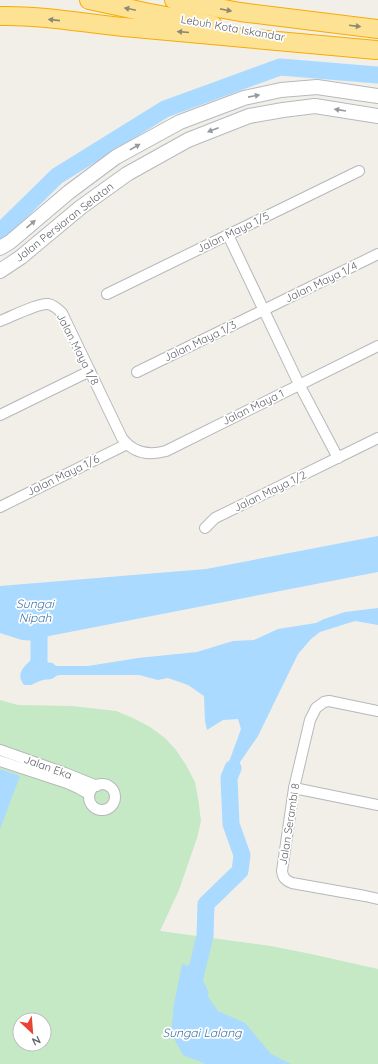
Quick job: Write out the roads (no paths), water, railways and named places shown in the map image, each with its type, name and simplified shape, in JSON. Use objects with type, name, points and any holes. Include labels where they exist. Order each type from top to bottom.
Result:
[{"type":"highway","name":"Lebuh Kota Iskandar","points":[[89,0],[239,30],[377,50]]},
{"type":"highway","name":"Lebuh Kota Iskandar","points":[[174,0],[240,12],[378,29]]},
{"type":"highway","points":[[0,16],[14,16],[377,50]]},
{"type":"street","name":"Jalan Persiaran Selatan","points":[[0,248],[10,242],[69,192],[116,157],[180,122],[244,98],[281,90],[317,87],[378,96]]},
{"type":"street","name":"Jalan Persiaran Selatan","points":[[0,271],[21,257],[81,207],[127,174],[188,140],[249,116],[283,110],[315,106],[378,116]]},
{"type":"street","name":"Jalan Maya 1/5","points":[[107,294],[359,172]]},
{"type":"street","points":[[228,235],[299,384],[338,458]]},
{"type":"street","name":"Jalan Maya 1/4","points":[[264,310],[378,254]]},
{"type":"street","name":"Jalan Maya 1/8","points":[[0,321],[41,304],[48,304],[55,307],[62,313],[122,438],[127,444]]},
{"type":"street","name":"Jalan Maya 1/3","points":[[138,372],[264,310]]},
{"type":"street","name":"Jalan Maya 1","points":[[127,444],[134,449],[145,452],[156,453],[166,450],[378,346]]},
{"type":"street","points":[[0,415],[90,371]]},
{"type":"street","name":"Jalan Maya 1/2","points":[[205,528],[215,518],[378,438]]},
{"type":"street","name":"Jalan Maya 1/6","points":[[0,507],[127,444]]},
{"type":"street","name":"Jalan Serambi 8","points":[[378,711],[329,701],[324,702],[316,708],[310,720],[294,788],[282,871],[282,876],[285,881],[298,885],[378,899]]},
{"type":"street","name":"Jalan Eka","points":[[0,750],[97,786],[101,784],[106,785],[113,792],[115,796],[114,801],[107,809],[100,810],[91,804],[89,794],[78,788],[67,783],[0,762]]},
{"type":"street","points":[[89,794],[92,789],[97,786]]},
{"type":"street","points":[[294,788],[378,805]]},
{"type":"water","name":"Sungai Nipah","points":[[378,536],[378,572],[49,636],[38,641],[22,640],[0,633],[0,586],[206,569]]},
{"type":"water","points":[[378,608],[378,625],[355,621],[320,632],[311,639],[298,654],[258,736],[240,762],[230,791],[225,773],[241,729],[238,719],[223,720],[207,730],[205,721],[204,696],[188,685],[168,678],[158,680],[139,675],[59,675],[31,685],[24,685],[20,677],[22,670],[32,659],[43,659],[47,666],[88,666],[138,658],[197,652],[233,641],[254,640],[278,629],[316,623],[345,612]]},
{"type":"water","points":[[0,769],[20,776],[0,829]]},
{"type":"water","name":"Sungai Lalang","points":[[182,964],[194,968],[201,987],[218,1011],[245,1023],[271,1054],[291,1064],[206,1064],[183,1055],[171,1033],[174,1004]]},
{"type":"waterway","points":[[0,232],[57,176],[165,109],[280,67],[378,75]]},
{"type":"waterway","points":[[39,618],[39,671],[49,671]]},
{"type":"waterway","points":[[200,994],[194,981],[205,936],[206,904],[240,871],[242,855],[231,824],[229,778],[233,768]]}]
